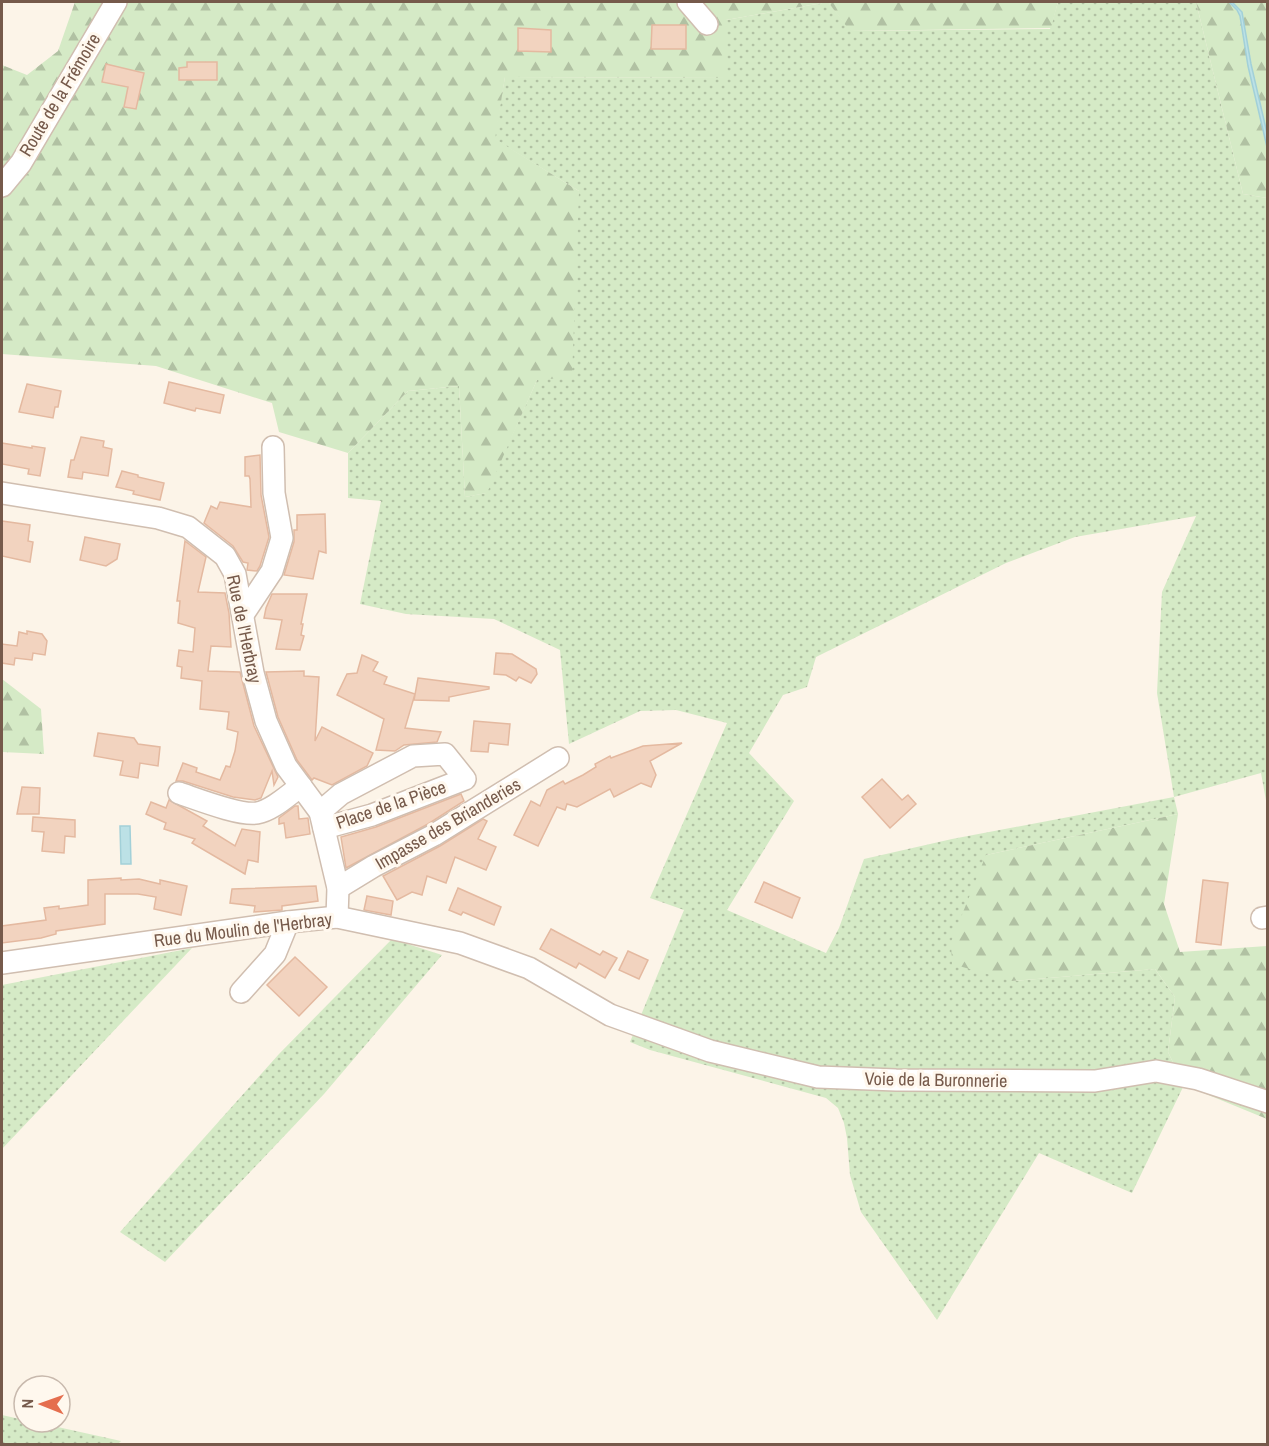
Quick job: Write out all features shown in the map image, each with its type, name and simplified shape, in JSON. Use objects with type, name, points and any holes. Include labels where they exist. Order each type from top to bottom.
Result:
[{"type":"street","name":"Route de la Frémoire","points":[[2,186],[21,163],[116,2]]},
{"type":"street","points":[[688,2],[707,24]]},
{"type":"street","points":[[244,613],[272,572],[282,538],[274,493],[273,447]]},
{"type":"street","name":"Rue de l'Herbray","points":[[2,493],[158,519],[188,527],[225,556],[235,574],[244,613],[253,673],[266,721],[286,766],[322,820],[338,888],[337,917]]},
{"type":"street","name":"Place de la Pièce","points":[[445,754],[465,779],[372,815],[322,820],[341,794],[412,756],[445,754]]},
{"type":"street","name":"Impasse des Brianderies","points":[[338,888],[374,866],[434,835],[558,758]]},
{"type":"street","points":[[465,779],[482,806]]},
{"type":"street","points":[[179,793],[246,813],[259,813],[301,786]]},
{"type":"street","name":"Rue du Moulin de l'Herbray","points":[[2,963],[337,917],[460,943],[492,954],[529,968],[610,1014]]},
{"type":"street","points":[[241,992],[275,954],[288,922]]},
{"type":"street","name":"Voie de la Buronnerie","points":[[610,1014],[710,1051],[818,1077],[956,1081],[1095,1081],[1156,1071],[1198,1079],[1268,1102]]},
{"type":"green space","points":[[75,2],[828,2],[726,20],[726,78],[505,77],[495,139],[579,191],[572,377],[537,380],[487,493],[465,497],[459,386],[408,391],[348,453],[279,432],[272,403],[156,366],[2,354],[2,65],[27,75],[58,51]]},
{"type":"green space","points":[[828,2],[851,31],[1050,29],[1058,2],[1196,2],[1243,194],[1267,198],[1267,806],[1261,773],[1174,797],[1178,814],[986,855],[1012,981],[1155,969],[1175,997],[1168,1052],[1184,1085],[1132,1193],[1039,1153],[937,1320],[861,1212],[850,1175],[847,1138],[838,1108],[826,1098],[650,1050],[630,1042],[684,910],[650,898],[727,723],[676,710],[640,711],[569,744],[560,650],[494,619],[406,614],[360,604],[381,501],[348,498],[348,453],[408,391],[459,386],[465,497],[486,493],[537,380],[579,191],[494,139],[505,77],[725,78],[726,20]],"holes":[[[1196,516],[1162,592],[1157,693],[1174,797],[952,839],[864,859],[839,928],[826,953],[727,910],[794,801],[749,753],[783,695],[807,687],[816,657],[1006,563],[1075,537]]]},
{"type":"green space","points":[[828,2],[1058,2],[1051,28],[850,31]]},
{"type":"green space","points":[[1196,2],[1267,2],[1267,198],[1243,194]]},
{"type":"green space","points":[[2,679],[41,709],[44,754],[2,752]]},
{"type":"green space","points":[[1178,814],[1164,904],[1180,952],[1267,946],[1267,1119],[1184,1085],[1168,1052],[1175,997],[1155,969],[1012,981],[952,964],[951,942],[986,855]]},
{"type":"green space","points":[[392,939],[442,955],[324,1094],[165,1262],[120,1232],[279,1054]]},
{"type":"green space","points":[[192,948],[2,1149],[2,985]]},
{"type":"green space","points":[[2,1415],[12,1417],[12,1434],[72,1434],[72,1430],[121,1441],[118,1444],[2,1444]]},
{"type":"water","points":[[1229,2],[1232,2],[1242,12],[1267,133],[1267,147],[1248,66],[1240,16]]},
{"type":"water","points":[[120,826],[130,826],[131,864],[121,864]]},
{"type":"building","points":[[652,25],[686,25],[686,49],[651,49]]},
{"type":"building","points":[[518,28],[551,30],[551,52],[518,51]]},
{"type":"building","points":[[187,62],[217,62],[217,80],[179,80],[179,68],[187,67]]},
{"type":"building","points":[[106,64],[144,73],[136,109],[124,107],[128,87],[102,82]]},
{"type":"building","points":[[169,382],[224,395],[220,413],[196,408],[195,411],[164,403]]},
{"type":"building","points":[[27,384],[61,391],[53,418],[19,412]]},
{"type":"building","points":[[81,437],[104,441],[103,447],[112,449],[108,476],[83,472],[82,479],[68,477],[71,460],[74,460]]},
{"type":"building","points":[[2,443],[45,448],[40,476],[28,474],[29,469],[2,464]]},
{"type":"building","points":[[260,455],[261,495],[269,537],[257,571],[247,570],[248,563],[243,562],[233,546],[204,523],[211,506],[217,509],[220,502],[251,507],[250,479],[249,476],[245,476],[245,457]]},
{"type":"building","points":[[122,471],[164,483],[160,500],[133,494],[134,491],[116,487]]},
{"type":"building","points":[[325,514],[326,553],[319,551],[313,579],[284,575],[294,542],[294,530],[297,530],[297,515]]},
{"type":"building","points":[[2,521],[30,525],[28,541],[33,542],[30,562],[2,556]]},
{"type":"building","points":[[85,537],[120,544],[117,559],[106,566],[80,560]]},
{"type":"building","points":[[185,541],[206,557],[198,592],[225,593],[229,613],[231,647],[211,646],[208,671],[240,672],[254,726],[278,777],[274,785],[272,771],[261,798],[255,800],[233,797],[183,781],[176,781],[183,763],[197,768],[196,772],[220,780],[226,766],[230,767],[238,732],[227,729],[229,712],[200,709],[202,681],[181,678],[182,667],[177,666],[179,650],[193,652],[195,628],[178,623],[180,601],[177,601]]},
{"type":"building","points":[[272,594],[307,594],[301,624],[303,624],[301,635],[304,636],[300,650],[276,649],[282,620],[264,618]]},
{"type":"building","points":[[27,631],[42,634],[47,641],[45,655],[33,653],[32,660],[15,658],[14,665],[2,663],[2,644],[17,646],[19,632],[27,634]]},
{"type":"building","points":[[496,653],[512,654],[536,669],[537,674],[531,683],[519,677],[516,681],[506,675],[494,674]]},
{"type":"building","points":[[362,655],[378,662],[373,671],[387,677],[384,684],[415,694],[405,728],[441,732],[437,742],[404,745],[395,751],[376,750],[384,719],[337,695],[347,674],[357,673]]},
{"type":"building","points":[[304,671],[304,676],[319,677],[315,741],[322,727],[373,753],[367,766],[332,785],[314,778],[312,780],[297,760],[278,717],[266,672]]},
{"type":"building","points":[[418,678],[489,687],[489,689],[449,697],[449,701],[414,700]]},
{"type":"building","points":[[474,721],[510,724],[508,745],[489,743],[488,752],[471,751]]},
{"type":"building","points":[[98,733],[134,738],[138,744],[160,747],[158,766],[140,763],[138,778],[120,775],[123,761],[94,756]]},
{"type":"building","points":[[682,743],[650,761],[656,775],[651,787],[641,783],[614,797],[610,789],[577,807],[567,804],[565,810],[557,807],[538,846],[514,835],[531,801],[540,806],[547,790],[563,781],[565,784],[583,775],[596,767],[595,764],[610,756],[611,758],[643,746]]},
{"type":"building","points":[[882,779],[902,800],[908,795],[916,804],[890,828],[862,797]]},
{"type":"building","points":[[22,787],[40,788],[39,814],[17,814]]},
{"type":"building","points":[[461,794],[464,801],[428,824],[346,868],[341,837],[376,827]]},
{"type":"building","points":[[169,800],[207,821],[203,826],[235,846],[242,829],[260,832],[258,862],[248,860],[245,874],[192,843],[195,839],[164,829],[166,823],[146,814],[151,802],[166,808]]},
{"type":"building","points":[[298,806],[299,819],[308,818],[310,834],[286,838],[284,823],[279,824],[279,818]]},
{"type":"building","points":[[33,817],[75,820],[75,837],[65,836],[64,853],[42,851],[44,832],[32,831]]},
{"type":"building","points":[[483,819],[487,821],[478,839],[496,847],[486,870],[455,857],[446,883],[427,876],[422,895],[412,892],[397,900],[383,876],[440,846]]},
{"type":"building","points":[[121,878],[121,880],[139,879],[160,884],[160,880],[187,886],[181,915],[154,909],[156,897],[138,894],[105,894],[105,924],[56,931],[56,934],[41,938],[2,943],[2,926],[46,920],[44,908],[59,906],[59,909],[88,905],[88,880]]},
{"type":"building","points":[[1203,880],[1228,883],[1221,945],[1196,942]]},
{"type":"building","points":[[764,882],[800,898],[792,918],[755,902]]},
{"type":"building","points":[[316,886],[318,901],[282,906],[282,910],[254,912],[255,906],[230,903],[232,889]]},
{"type":"building","points":[[458,888],[501,907],[494,925],[463,912],[461,915],[449,910]]},
{"type":"building","points":[[367,896],[393,901],[391,915],[364,910]]},
{"type":"building","points":[[551,929],[600,955],[603,951],[617,958],[605,978],[579,963],[576,968],[540,949]]},
{"type":"building","points":[[628,951],[648,960],[639,979],[619,970]]},
{"type":"building","points":[[295,957],[327,987],[299,1016],[267,985]]}]
